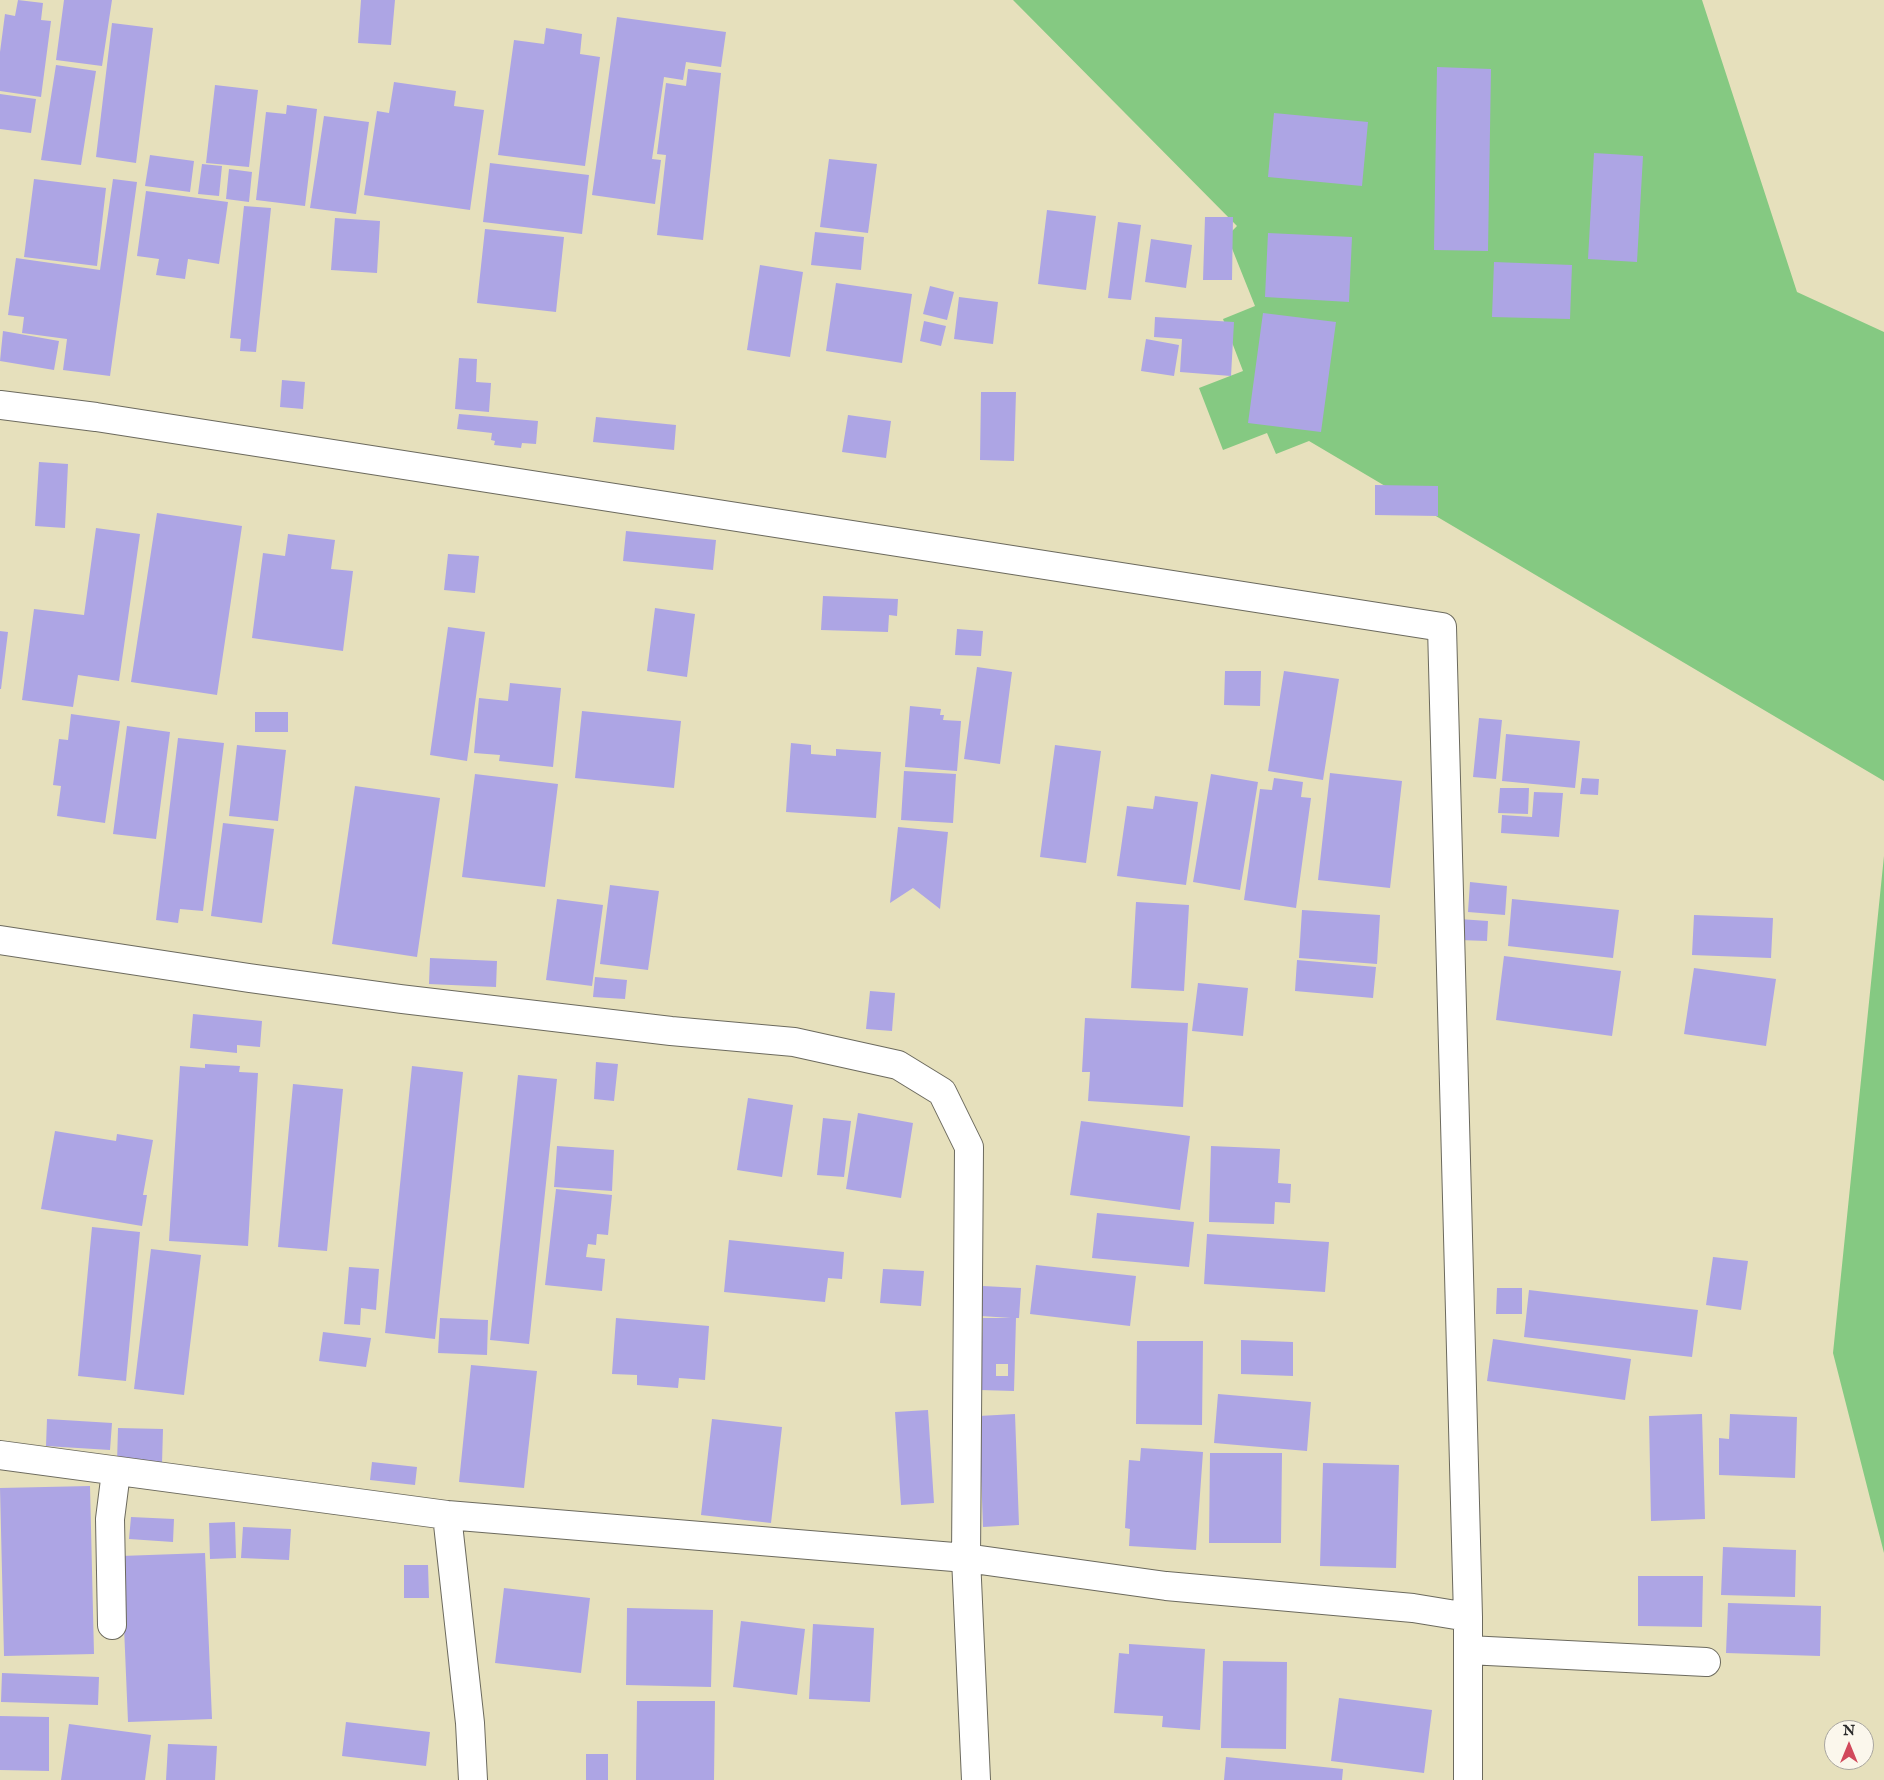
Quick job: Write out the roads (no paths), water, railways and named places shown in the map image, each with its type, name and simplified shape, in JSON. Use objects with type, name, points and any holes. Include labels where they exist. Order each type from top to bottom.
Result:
[{"type":"street","points":[[0,405],[125,422],[1442,627],[1468,1617],[1468,1780]]},
{"type":"street","points":[[0,940],[401,999],[671,1031],[794,1042],[898,1065],[942,1092],[969,1147],[966,1558],[976,1780]]},
{"type":"street","points":[[0,1456],[271,1490],[447,1515],[966,1558],[1166,1586],[1413,1608],[1468,1617]]},
{"type":"street","points":[[112,1626],[110,1519],[116,1472]]},
{"type":"street","points":[[447,1515],[470,1723],[473,1780]]},
{"type":"street","points":[[1468,1650],[1706,1662]]}]
